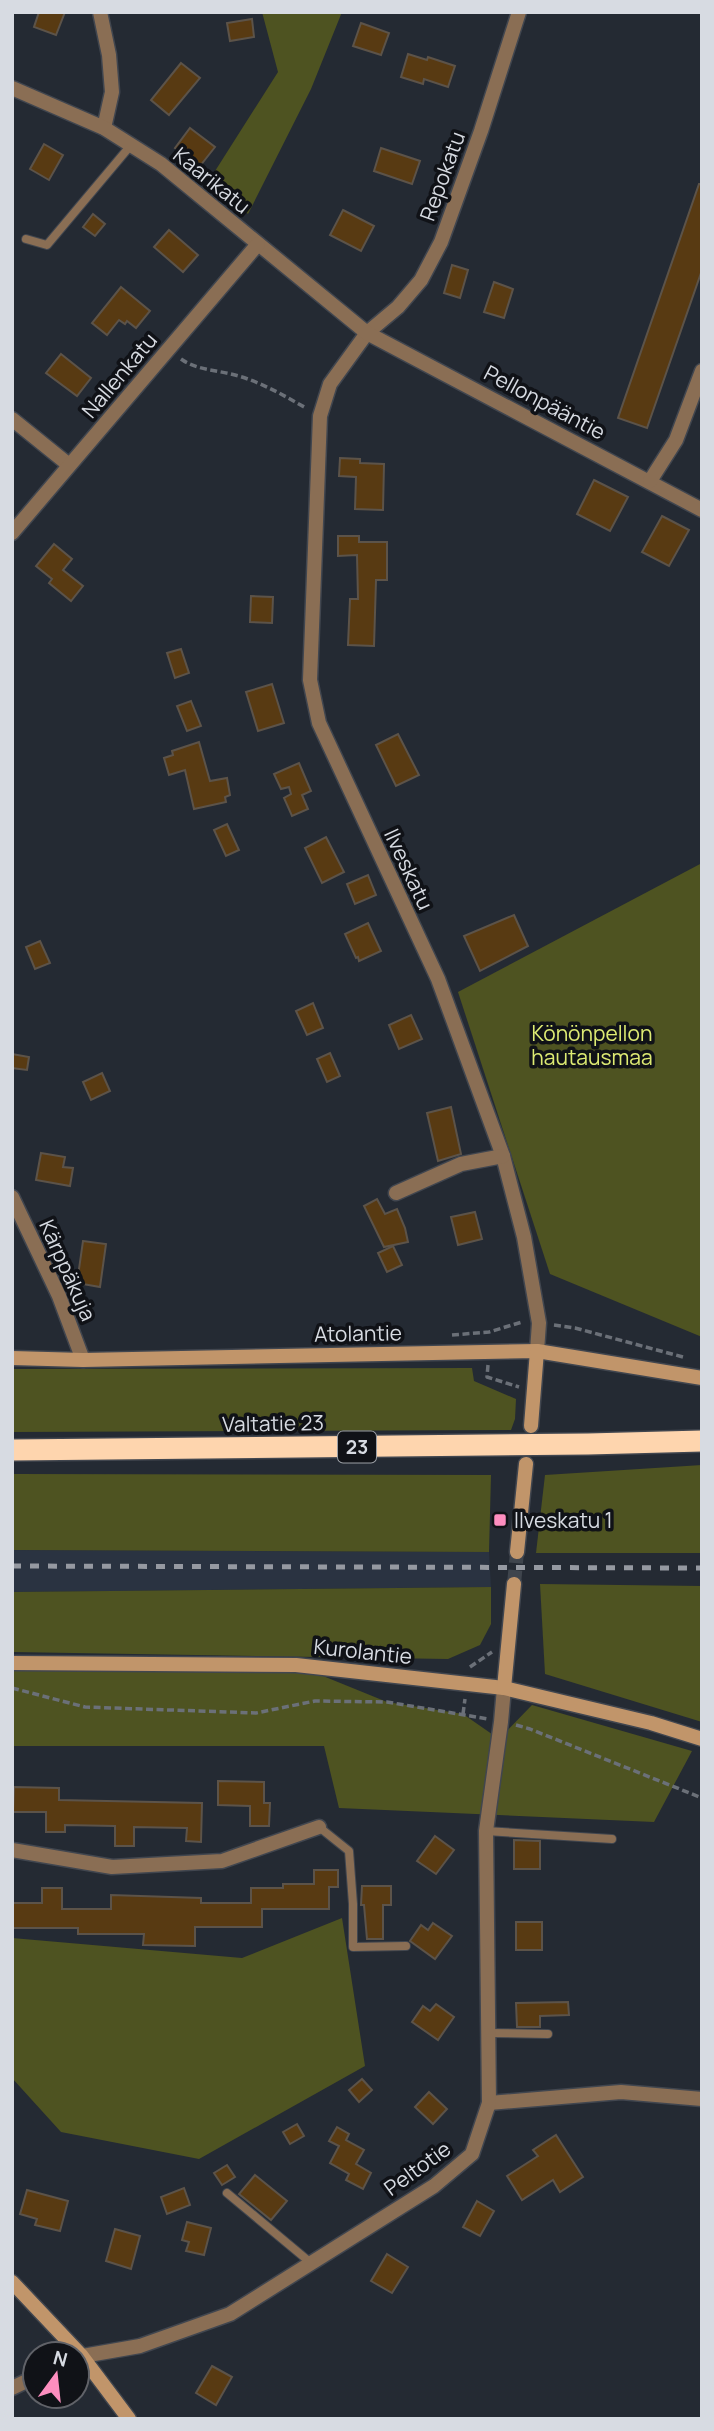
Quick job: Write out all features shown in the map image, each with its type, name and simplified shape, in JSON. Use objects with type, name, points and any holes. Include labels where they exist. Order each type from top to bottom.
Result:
[{"type":"highway","name":"Valtatie 23","points":[[12,1450],[702,1441]]},
{"type":"street","points":[[100,12],[109,55],[112,92],[104,128]]},
{"type":"street","name":"Repokatu","points":[[367,333],[398,307],[421,280],[441,242],[519,12]]},
{"type":"street","name":"Kaarikatu","points":[[12,88],[104,128],[161,164],[367,333]]},
{"type":"street","name":"Nallenkatu","points":[[12,533],[258,244]]},
{"type":"street","name":"Ilveskatu","points":[[367,333],[330,384],[320,416],[310,680],[319,723],[438,979],[503,1156],[524,1237],[539,1323],[531,1426]]},
{"type":"street","name":"Pellonpääntie","points":[[367,333],[702,510]]},
{"type":"street","points":[[650,481],[676,440],[702,371]]},
{"type":"street","points":[[12,419],[69,465]]},
{"type":"street","points":[[396,1194],[461,1164],[503,1156]]},
{"type":"street","name":"Kärppäkuja","points":[[12,1197],[59,1296],[83,1360]]},
{"type":"street","name":"Atolantie","points":[[12,1358],[83,1360],[537,1351],[702,1378]]},
{"type":"street","points":[[517,1552],[526,1464]]},
{"type":"street","points":[[504,1688],[514,1584]]},
{"type":"street","name":"Kurolantie","points":[[12,1662],[296,1665],[504,1688],[651,1723],[702,1739]]},
{"type":"street","name":"Peltotie","points":[[91,2354],[140,2346],[230,2314],[434,2186],[472,2154],[489,2103],[486,1831],[504,1688]]},
{"type":"street","points":[[12,1850],[112,1867],[222,1861],[319,1827]]},
{"type":"street","points":[[489,2103],[621,2092],[702,2099]]},
{"type":"street","points":[[12,2282],[65,2340]]},
{"type":"street","points":[[91,2371],[129,2419]]},
{"type":"lane","points":[[26,239],[47,245],[131,145]]},
{"type":"lane","points":[[319,1827],[349,1851],[354,1904],[353,1947],[406,1946]]},
{"type":"lane","points":[[486,1831],[612,1839]]},
{"type":"lane","points":[[488,2033],[548,2034]]},
{"type":"lane","points":[[227,2193],[311,2263]]},
{"type":"path","points":[[168,349],[188,365],[234,374],[266,385],[320,416]]},
{"type":"path","points":[[463,1714],[470,1667],[484,1660],[494,1650]]},
{"type":"path","points":[[12,1688],[85,1707],[256,1713],[315,1701],[387,1702],[463,1714],[530,1728],[702,1798]]},
{"type":"shaded area","points":[[12,1550],[489,1552],[491,1587],[12,1592]]},
{"type":"green space","points":[[262,12],[342,12],[311,89],[248,214],[210,179],[278,72]]},
{"type":"green space","name":"Könönpellon hautausmaa","points":[[702,863],[702,1337],[550,1274],[458,992]]},
{"type":"green space","points":[[472,1368],[474,1381],[516,1399],[515,1419],[511,1430],[12,1432],[12,1369]]},
{"type":"green space","points":[[702,1465],[702,1553],[536,1553],[545,1475]]},
{"type":"green space","points":[[12,1474],[491,1475],[489,1552],[12,1550]]},
{"type":"green space","points":[[540,1584],[702,1586],[702,1722],[545,1674]]},
{"type":"green space","points":[[491,1587],[491,1624],[480,1645],[448,1659],[12,1652],[12,1592]]},
{"type":"green space","points":[[296,1665],[387,1702],[463,1714],[499,1739],[532,1705],[692,1751],[654,1822],[339,1808],[324,1746],[12,1746],[12,1667]]},
{"type":"green space","points":[[342,1918],[365,2066],[199,2159],[61,2132],[12,2078],[12,1938],[242,1958]]},
{"type":"building","points":[[39,12],[65,12],[56,35],[34,27]]},
{"type":"building","points":[[252,19],[254,37],[230,41],[227,23]]},
{"type":"building","points":[[361,23],[389,33],[381,55],[353,46]]},
{"type":"building","points":[[408,54],[455,66],[448,87],[424,79],[423,84],[401,77]]},
{"type":"building","points":[[181,63],[200,78],[169,115],[151,100]]},
{"type":"building","points":[[190,128],[215,147],[200,166],[175,148]]},
{"type":"building","points":[[44,144],[63,155],[49,180],[30,169]]},
{"type":"building","points":[[381,148],[420,161],[412,184],[374,171]]},
{"type":"building","points":[[699,184],[702,184],[702,270],[647,428],[618,418]]},
{"type":"building","points":[[343,210],[374,226],[361,251],[330,235]]},
{"type":"building","points":[[93,214],[105,224],[95,236],[83,227]]},
{"type":"building","points":[[169,230],[198,255],[183,272],[154,247]]},
{"type":"building","points":[[452,265],[468,270],[460,298],[444,293]]},
{"type":"building","points":[[494,282],[513,289],[504,318],[484,312]]},
{"type":"building","points":[[121,287],[150,311],[136,328],[127,321],[125,324],[119,320],[107,335],[92,323]]},
{"type":"building","points":[[61,354],[91,378],[77,396],[46,373]]},
{"type":"building","points":[[340,458],[360,459],[360,463],[384,464],[383,510],[355,509],[356,477],[339,476]]},
{"type":"building","points":[[594,480],[628,497],[610,531],[577,514]]},
{"type":"building","points":[[662,516],[689,530],[669,566],[642,552]]},
{"type":"building","points":[[338,536],[359,536],[359,542],[387,542],[387,580],[376,580],[374,646],[348,645],[350,599],[358,599],[357,555],[338,556]]},
{"type":"building","points":[[54,544],[72,559],[63,570],[83,586],[71,601],[49,583],[52,579],[36,566]]},
{"type":"building","points":[[251,596],[273,597],[272,623],[250,622]]},
{"type":"building","points":[[181,649],[189,673],[175,678],[167,653]]},
{"type":"building","points":[[272,684],[284,723],[258,731],[246,692]]},
{"type":"building","points":[[191,701],[201,726],[187,731],[177,706]]},
{"type":"building","points":[[398,734],[419,775],[396,786],[376,745]]},
{"type":"building","points":[[199,742],[210,781],[227,778],[230,795],[225,797],[226,802],[194,809],[185,770],[169,775],[164,758],[173,755],[172,751]]},
{"type":"building","points":[[299,763],[311,791],[302,795],[308,809],[292,816],[284,798],[291,794],[289,787],[281,789],[274,774]]},
{"type":"building","points":[[227,824],[239,850],[226,856],[214,830]]},
{"type":"building","points":[[326,837],[344,872],[322,883],[305,848]]},
{"type":"building","points":[[368,875],[376,895],[355,904],[347,884]]},
{"type":"building","points":[[514,915],[528,946],[480,971],[464,936]]},
{"type":"building","points":[[368,923],[381,951],[359,961],[345,934]]},
{"type":"building","points":[[40,941],[50,963],[35,969],[26,947]]},
{"type":"building","points":[[313,1003],[323,1028],[307,1035],[296,1011]]},
{"type":"building","points":[[411,1015],[422,1039],[399,1049],[389,1025]]},
{"type":"building","points":[[330,1053],[340,1076],[327,1082],[317,1059]]},
{"type":"building","points":[[12,1054],[29,1057],[27,1070],[12,1068]]},
{"type":"building","points":[[102,1073],[110,1091],[91,1100],[83,1082]]},
{"type":"building","points":[[451,1107],[461,1154],[438,1161],[427,1113]]},
{"type":"building","points":[[41,1153],[65,1157],[63,1167],[73,1168],[70,1186],[36,1180]]},
{"type":"building","points":[[377,1199],[385,1214],[397,1209],[408,1242],[384,1247],[364,1206]]},
{"type":"building","points":[[475,1212],[482,1239],[458,1245],[451,1217]]},
{"type":"building","points":[[83,1241],[106,1244],[100,1287],[77,1283]]},
{"type":"building","points":[[393,1246],[402,1265],[387,1272],[378,1253]]},
{"type":"building","points":[[218,1781],[264,1782],[264,1803],[270,1803],[269,1826],[250,1826],[250,1806],[218,1805]]},
{"type":"building","points":[[14,1787],[59,1788],[59,1800],[202,1803],[201,1842],[186,1841],[187,1828],[134,1827],[134,1846],[115,1846],[115,1826],[65,1825],[65,1832],[46,1832],[46,1812],[13,1812]]},
{"type":"building","points":[[435,1836],[454,1850],[436,1874],[417,1861]]},
{"type":"building","points":[[514,1840],[540,1841],[540,1869],[514,1869]]},
{"type":"building","points":[[314,1870],[338,1870],[338,1887],[329,1887],[329,1909],[262,1909],[262,1927],[195,1927],[195,1946],[143,1945],[144,1934],[78,1934],[78,1928],[12,1928],[12,1903],[42,1903],[42,1888],[62,1888],[62,1909],[111,1909],[111,1895],[201,1898],[201,1903],[251,1903],[251,1888],[314,1884]]},
{"type":"building","points":[[362,1886],[391,1886],[391,1905],[383,1905],[383,1939],[367,1939],[364,1905],[361,1905]]},
{"type":"building","points":[[516,1922],[542,1922],[542,1950],[516,1950]]},
{"type":"building","points":[[433,1923],[452,1936],[435,1959],[410,1941],[421,1925],[428,1930]]},
{"type":"building","points":[[568,2002],[569,2015],[540,2016],[540,2027],[517,2027],[516,2003]]},
{"type":"building","points":[[436,2004],[454,2017],[438,2040],[412,2022],[423,2006],[430,2011]]},
{"type":"building","points":[[362,2079],[372,2090],[359,2102],[349,2090]]},
{"type":"building","points":[[429,2092],[447,2109],[433,2124],[415,2107]]},
{"type":"building","points":[[297,2124],[304,2136],[290,2144],[283,2132]]},
{"type":"building","points":[[337,2127],[349,2134],[346,2140],[364,2150],[356,2164],[371,2173],[363,2189],[346,2180],[349,2174],[330,2163],[339,2146],[329,2141]]},
{"type":"building","points":[[556,2135],[583,2177],[560,2192],[553,2180],[522,2200],[507,2176],[538,2156],[533,2150]]},
{"type":"building","points":[[227,2165],[235,2177],[222,2185],[214,2173]]},
{"type":"building","points":[[255,2175],[287,2201],[271,2220],[239,2194]]},
{"type":"building","points":[[184,2188],[190,2205],[167,2214],[161,2197]]},
{"type":"building","points":[[27,2190],[68,2201],[60,2231],[35,2225],[37,2219],[20,2214]]},
{"type":"building","points":[[477,2201],[494,2211],[480,2236],[463,2227]]},
{"type":"building","points":[[187,2222],[211,2228],[204,2255],[186,2251],[189,2242],[182,2240]]},
{"type":"building","points":[[115,2229],[140,2236],[131,2269],[106,2261]]},
{"type":"building","points":[[387,2254],[408,2267],[392,2293],[371,2281]]},
{"type":"building","points":[[212,2366],[232,2377],[216,2405],[196,2393]]},
{"type":"tunnel","points":[[514,1584],[517,1552]]},
{"type":"railway","points":[[12,1566],[702,1568]]},
{"type":"place","name":"Ilveskatu 1","points":[[500,1520]]}]
